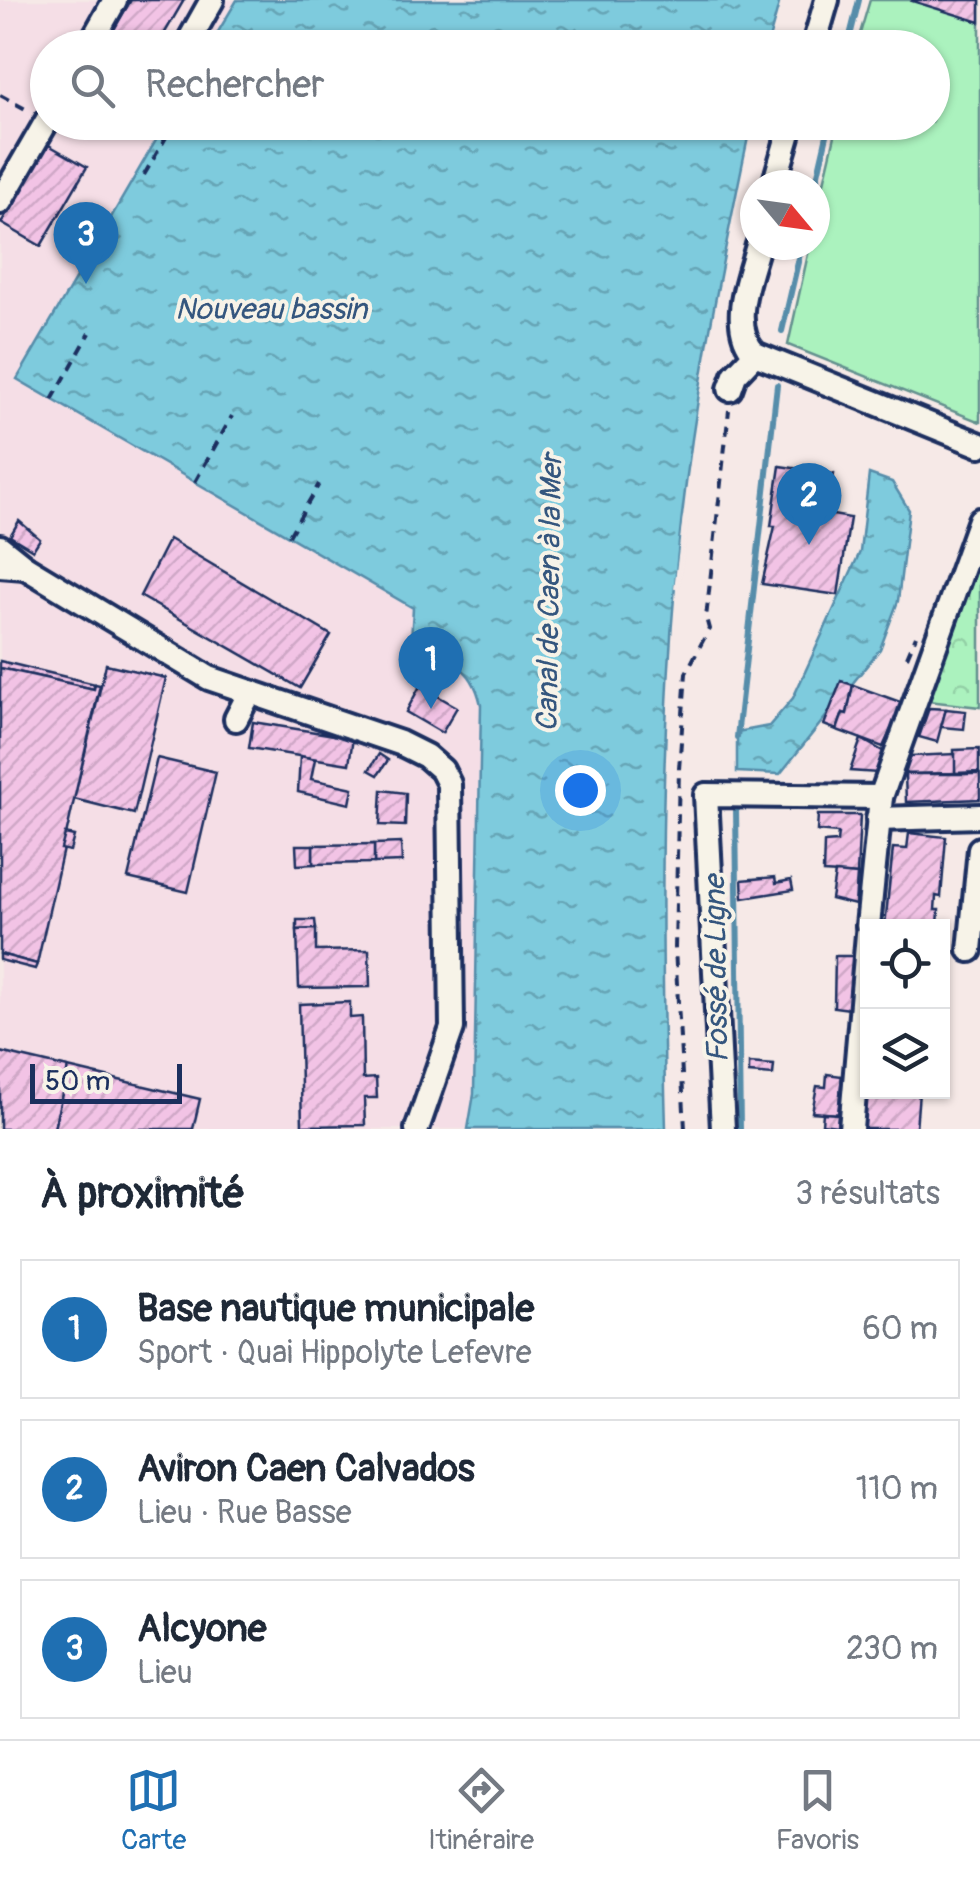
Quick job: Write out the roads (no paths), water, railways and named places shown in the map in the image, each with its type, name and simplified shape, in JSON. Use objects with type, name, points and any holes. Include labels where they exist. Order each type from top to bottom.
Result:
[{"type":"street","points":[[98,30],[115,0]]},
{"type":"street","points":[[195,30],[212,0]]},
{"type":"street","points":[[819,30],[828,0]]},
{"type":"street","points":[[0,202],[36,140]]},
{"type":"street","points":[[778,170],[787,140]]},
{"type":"street","points":[[754,260],[741,315],[742,333],[755,354],[980,445]]},
{"type":"street","points":[[730,389],[735,375],[755,354]]},
{"type":"street","points":[[869,919],[880,808],[980,520]]},
{"type":"street","points":[[0,547],[25,567],[209,678],[358,726],[426,756],[442,770],[449,784],[445,904],[452,1028],[436,1052],[417,1129]]},
{"type":"street","points":[[0,565],[25,567]]},
{"type":"street","points":[[236,718],[250,694]]},
{"type":"street","points":[[722,1129],[706,795],[980,816]]},
{"type":"street","points":[[970,950],[980,852]]},
{"type":"street","points":[[851,1129],[861,1009]]},
{"type":"water","points":[[237,0],[780,0],[772,30],[219,30]]},
{"type":"water","points":[[156,140],[748,140],[696,410],[675,585],[663,857],[666,1129],[468,1129],[474,1094],[481,705],[472,680],[457,666],[410,657],[413,608],[17,379]]},
{"type":"water","points":[[869,474],[892,482],[909,510],[898,601],[880,649],[780,774],[737,772],[737,732],[769,726],[793,698],[860,552]]},
{"type":"waterway","points":[[852,30],[859,0]]},
{"type":"waterway","points":[[819,170],[826,140]]},
{"type":"waterway","points":[[782,331],[799,260]]},
{"type":"waterway","points":[[737,737],[777,385]]},
{"type":"waterway","name":"Fossé de Ligne","points":[[736,808],[740,1129]]},
{"type":"place","name":"Alcyone","points":[[86,284]]},
{"type":"place","name":"Aviron Caen Calvados","points":[[809,545]]},
{"type":"place","name":"Base nautique municipale","points":[[431,709]]},
{"type":"water label","name":"Nouveau bassin","points":[[271,309]]},
{"type":"water label","name":"Canal de Caen à la Mer","points":[[549,593]]}]
